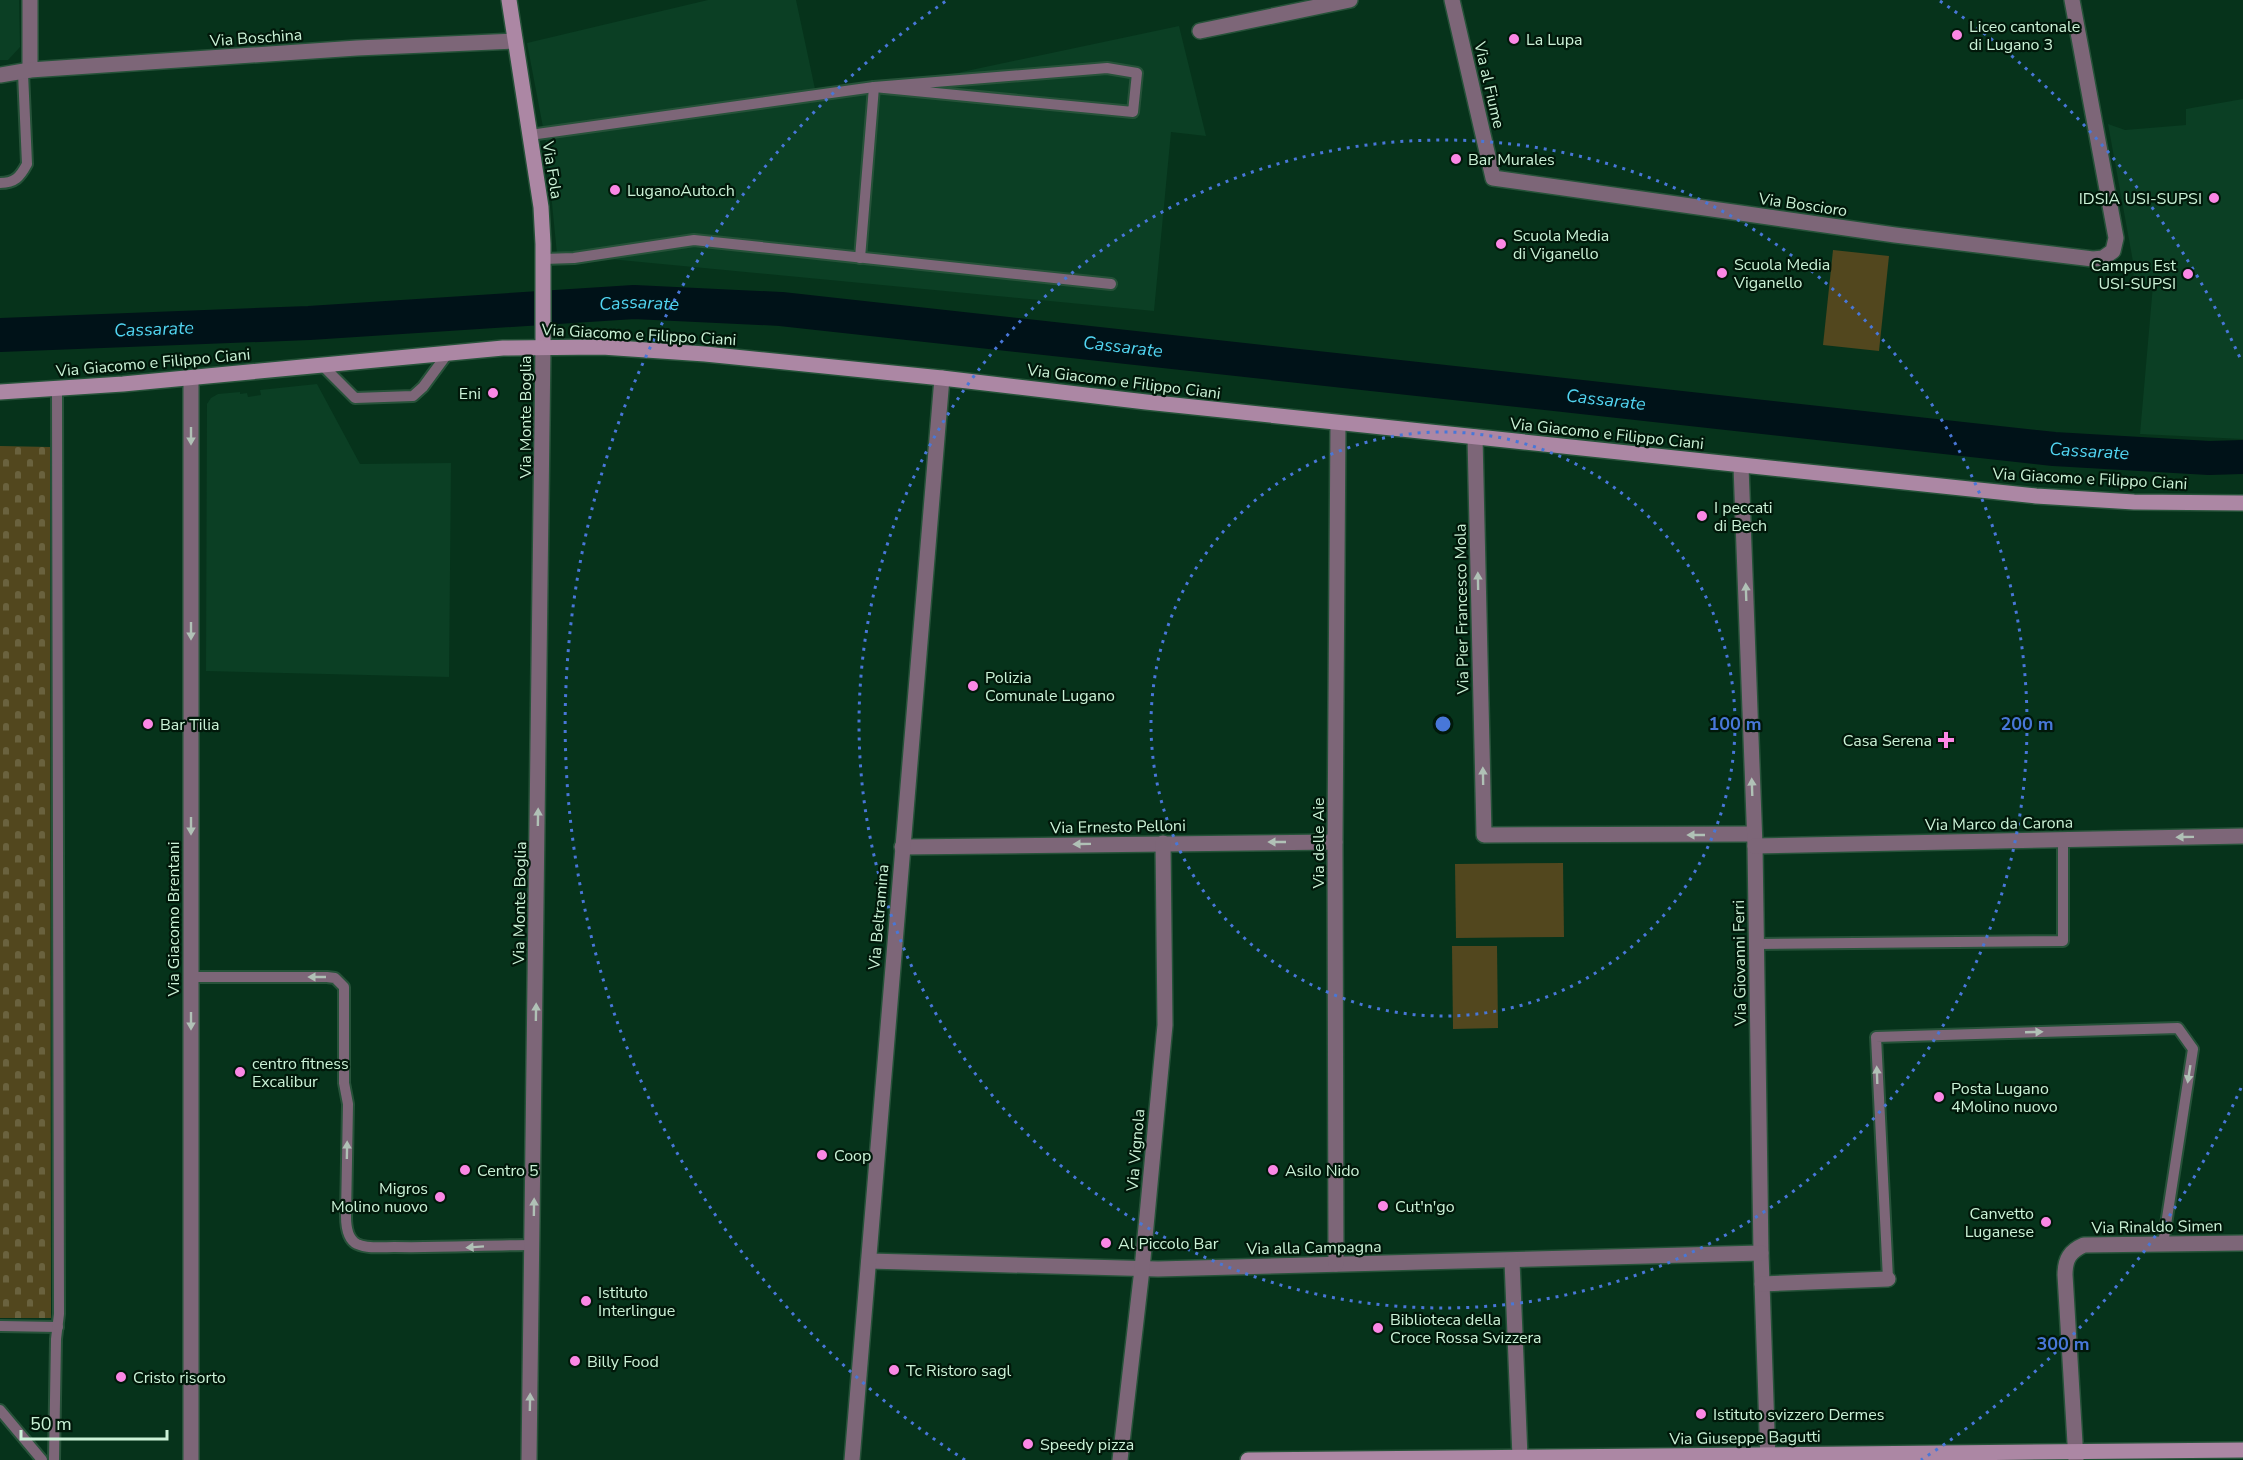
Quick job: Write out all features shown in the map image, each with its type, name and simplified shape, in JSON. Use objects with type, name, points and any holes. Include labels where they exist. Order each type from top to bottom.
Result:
[{"type":"main road","name":"Via Fola","points":[[509,0],[541,207],[543,339]]},
{"type":"main road","name":"Via Giacomo e Filippo Ciani","points":[[0,392],[323,366],[448,353],[543,339],[609,348],[705,354],[942,378],[1338,423],[2088,500],[2243,503]]},
{"type":"main road","name":"Via Giuseppe Bagutti","points":[[1248,1460],[2076,1456],[2243,1450]]},
{"type":"street","points":[[27,72],[30,0]]},
{"type":"street","points":[[1200,30],[1350,0]]},
{"type":"street","name":"Via al Fiume","points":[[1452,0],[1492,178]]},
{"type":"street","name":"Via Boscioro","points":[[1492,178],[1895,235],[2093,259],[2108,255],[2115,245],[2116,238],[2072,0]]},
{"type":"street","name":"Via Boschina","points":[[0,75],[357,48],[515,41]]},
{"type":"street","name":"Via Monte Boglia","points":[[529,1460],[543,339]]},
{"type":"street","name":"Via Giacomo Brentani","points":[[191,378],[191,1460]]},
{"type":"street","name":"Via Beltramina","points":[[852,1460],[942,378]]},
{"type":"street","name":"Via delle Aie","points":[[1336,1264],[1335,842],[1338,423]]},
{"type":"street","name":"Via Pier Francesco Mola","points":[[1475,437],[1484,835],[1754,840]]},
{"type":"street","name":"Via Giovanni Ferri","points":[[1742,466],[1757,944],[1761,1253],[1768,1457]]},
{"type":"street","name":"Via Marco da Carona","points":[[1754,840],[2063,840],[2243,836]]},
{"type":"street","name":"Via Ernesto Pelloni","points":[[902,847],[1335,842]]},
{"type":"street","name":"Via Vignola","points":[[1119,1460],[1142,1269],[1165,1025],[1163,843]]},
{"type":"street","name":"Via Rinaldo Simen","points":[[2076,1456],[2065,1275],[2067,1258],[2073,1249],[2084,1245],[2243,1243]]},
{"type":"street","name":"Via alla Campagna","points":[[869,1261],[1142,1269],[1761,1253]]},
{"type":"street","points":[[1512,1261],[1520,1457]]},
{"type":"street","points":[[1762,1284],[1887,1279]]},
{"type":"lane","points":[[530,135],[874,87],[1107,68],[1137,73],[1133,112],[874,87]]},
{"type":"lane","points":[[0,183],[10,183],[21,176],[27,164],[27,72]]},
{"type":"lane","points":[[860,258],[874,87]]},
{"type":"lane","points":[[543,259],[574,258],[694,240],[1111,284]]},
{"type":"lane","points":[[323,366],[355,398],[407,397],[418,393],[448,353]]},
{"type":"lane","points":[[54,1460],[58,1327],[57,388]]},
{"type":"lane","points":[[1757,944],[2063,941],[2063,840]]},
{"type":"lane","points":[[191,977],[327,977],[335,978],[344,987],[344,1083],[348,1104],[346,1227],[352,1240],[364,1246],[384,1247],[454,1248],[533,1245]]},
{"type":"lane","points":[[1887,1279],[1876,1037],[2178,1028],[2193,1049],[2172,1173],[2163,1244]]},
{"type":"lane","points":[[0,1326],[58,1327]]},
{"type":"lane","points":[[0,1410],[42,1460]]},
{"type":"shaded area","points":[[0,0],[19,0],[20,47],[8,60],[0,60]]},
{"type":"shaded area","points":[[708,0],[796,0],[815,89],[874,87],[877,90],[1179,26],[1206,136],[1171,132],[1154,311],[557,254],[546,143],[527,43]]},
{"type":"shaded area","name":"Campus Est USI-SUPSI","points":[[2243,99],[2243,439],[2140,434],[2153,285],[2133,282],[2134,267],[2108,124],[2125,130],[2186,125],[2186,109]]},
{"type":"shaded area","points":[[317,384],[360,464],[451,463],[449,677],[206,671],[207,404],[218,394],[240,392],[240,394],[247,393],[248,397],[261,395],[260,390]]},
{"type":"green space","points":[[1833,250],[1889,256],[1879,351],[1823,345]]},
{"type":"green space","points":[[0,446],[50,447],[51,1318],[0,1318]]},
{"type":"green space","points":[[1563,863],[1564,937],[1456,938],[1455,864]]},
{"type":"green space","points":[[1452,946],[1497,946],[1498,1028],[1453,1029]]},
{"type":"waterway","name":"Cassarate","points":[[0,335],[309,323],[634,302],[781,309],[2054,449],[2209,458],[2243,457]]},
{"type":"place","name":"Liceo cantonale di Lugano 3","points":[[1957,35]]},
{"type":"place","name":"La Lupa","points":[[1514,39]]},
{"type":"place","name":"Bar Murales","points":[[1456,159]]},
{"type":"place","name":"LuganoAuto.ch","points":[[615,190]]},
{"type":"place","name":"IDSIA USI-SUPSI","points":[[2214,198]]},
{"type":"place","name":"Scuola Media di Viganello","points":[[1501,244]]},
{"type":"place","name":"Scuola Media Viganello","points":[[1722,273]]},
{"type":"place","name":"Campus Est USI-SUPSI","points":[[2188,274]]},
{"type":"place","name":"Eni","points":[[493,393]]},
{"type":"place","name":"I peccati di Bech","points":[[1702,516]]},
{"type":"place","name":"Polizia Comunale Lugano","points":[[973,686]]},
{"type":"place","name":"Bar Tilia","points":[[148,724]]},
{"type":"place","name":"Casa Serena","points":[[1946,740]]},
{"type":"place","name":"centro fitness Excalibur","points":[[240,1072]]},
{"type":"place","name":"Posta Lugano 4Molino nuovo","points":[[1939,1097]]},
{"type":"place","name":"Coop","points":[[822,1155]]},
{"type":"place","name":"Centro 5","points":[[465,1170]]},
{"type":"place","name":"Asilo Nido","points":[[1273,1170]]},
{"type":"place","name":"Migros Molino nuovo","points":[[440,1197]]},
{"type":"place","name":"Cut'n'go","points":[[1383,1206]]},
{"type":"place","name":"Canvetto Luganese","points":[[2046,1222]]},
{"type":"place","name":"Al Piccolo Bar","points":[[1106,1243]]},
{"type":"place","name":"Istituto Interlingue","points":[[586,1301]]},
{"type":"place","name":"Biblioteca della Croce Rossa Svizzera","points":[[1378,1328]]},
{"type":"place","name":"Billy Food","points":[[575,1361]]},
{"type":"place","name":"Tc Ristoro sagl","points":[[894,1370]]},
{"type":"place","name":"Cristo risorto","points":[[121,1377]]},
{"type":"place","name":"Istituto svizzero Dermes","points":[[1701,1414]]},
{"type":"place","name":"Speedy pizza","points":[[1028,1444]]}]
